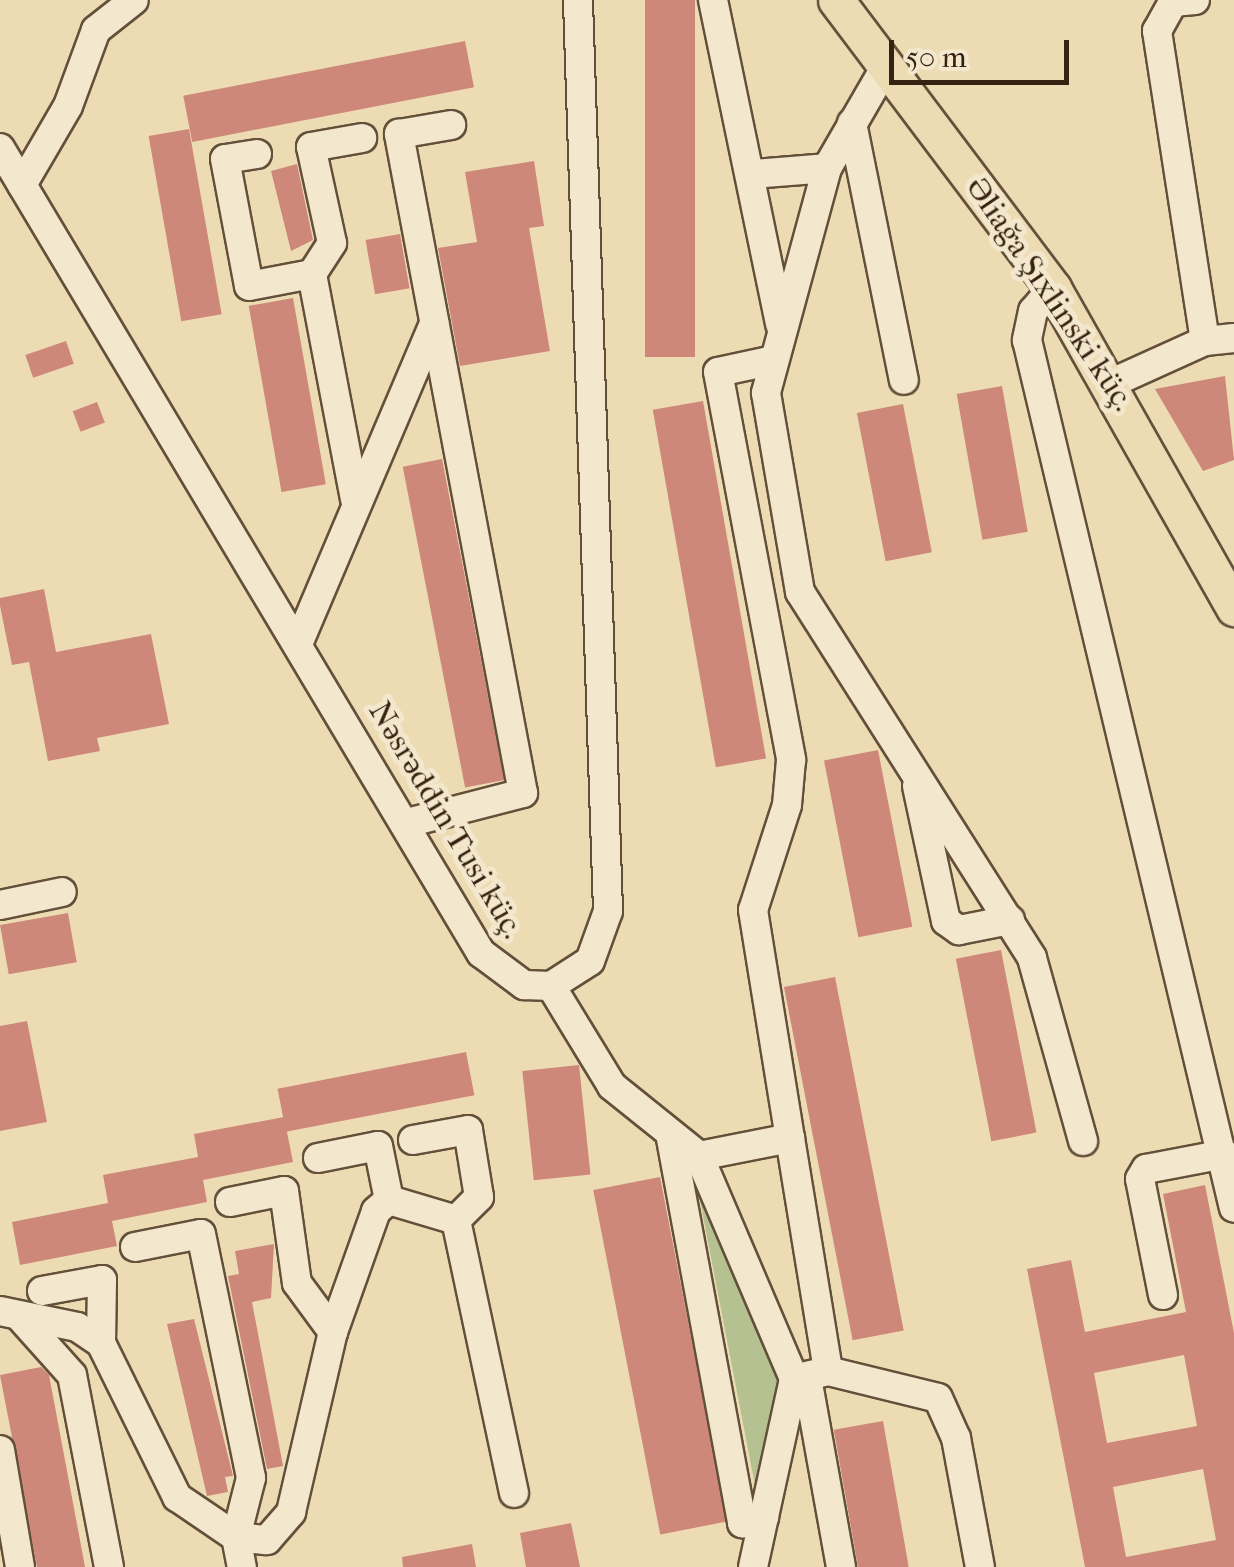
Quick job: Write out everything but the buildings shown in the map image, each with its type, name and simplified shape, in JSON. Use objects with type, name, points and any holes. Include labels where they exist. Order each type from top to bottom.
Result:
[{"type":"main road","name":"Əliağa Şıxlinski küç.","points":[[836,0],[1053,288],[1114,382],[1234,608]]},
{"type":"street","points":[[22,185],[68,106],[96,30],[134,0]]},
{"type":"street","points":[[578,0],[608,911],[590,961],[551,986],[612,1086],[671,1140],[699,1156],[810,1376],[764,1517],[752,1567]]},
{"type":"street","points":[[713,0],[753,174],[778,348]]},
{"type":"street","points":[[1180,1],[1157,32],[1205,341]]},
{"type":"street","points":[[886,66],[827,168],[766,393],[800,592],[1010,920],[1040,978],[1083,1141]]},
{"type":"street","points":[[852,123],[904,380]]},
{"type":"street","points":[[407,823],[522,793],[399,134],[451,125]]},
{"type":"street","points":[[355,499],[312,274],[332,242],[311,147],[362,138]]},
{"type":"street","name":"Nəsrəddin Tusi küç.","points":[[0,148],[407,823],[481,953],[524,985],[551,986]]},
{"type":"street","points":[[257,154],[225,159],[249,286],[312,274]]},
{"type":"street","points":[[753,174],[827,168]]},
{"type":"street","points":[[1053,288],[1033,311],[1027,340],[1121,761],[1225,1154],[1234,1208]]},
{"type":"street","points":[[298,644],[355,499],[434,323]]},
{"type":"street","points":[[1114,382],[1205,341],[1234,338]]},
{"type":"street","points":[[778,348],[718,372],[791,760],[787,805],[753,910],[790,1138],[810,1376],[841,1567]]},
{"type":"street","points":[[914,770],[946,921],[959,930],[1010,920]]},
{"type":"street","points":[[0,904],[62,892]]},
{"type":"street","points":[[413,1140],[468,1130],[479,1197],[456,1220]]},
{"type":"street","points":[[699,1156],[790,1138]]},
{"type":"street","points":[[671,1140],[742,1523],[764,1517]]},
{"type":"street","points":[[42,1291],[102,1280],[101,1343],[177,1498],[236,1537],[267,1540],[291,1512],[333,1332],[360,1238],[389,1200],[378,1146],[318,1158]]},
{"type":"street","points":[[1163,1295],[1140,1178],[1146,1169],[1225,1154]]},
{"type":"street","points":[[230,1202],[284,1192],[297,1283],[333,1332]]},
{"type":"street","points":[[389,1200],[456,1220]]},
{"type":"street","points":[[456,1220],[514,1493]]},
{"type":"street","points":[[136,1246],[201,1234],[251,1478],[236,1537],[242,1567]]},
{"type":"street","points":[[10,1314],[76,1327],[101,1343]]},
{"type":"street","points":[[10,1314],[72,1375],[109,1567]]},
{"type":"street","points":[[810,1376],[938,1398],[956,1438],[980,1567]]},
{"type":"street","points":[[0,1450],[20,1567]]},
{"type":"green space","points":[[698,1190],[785,1375],[758,1501]]}]
